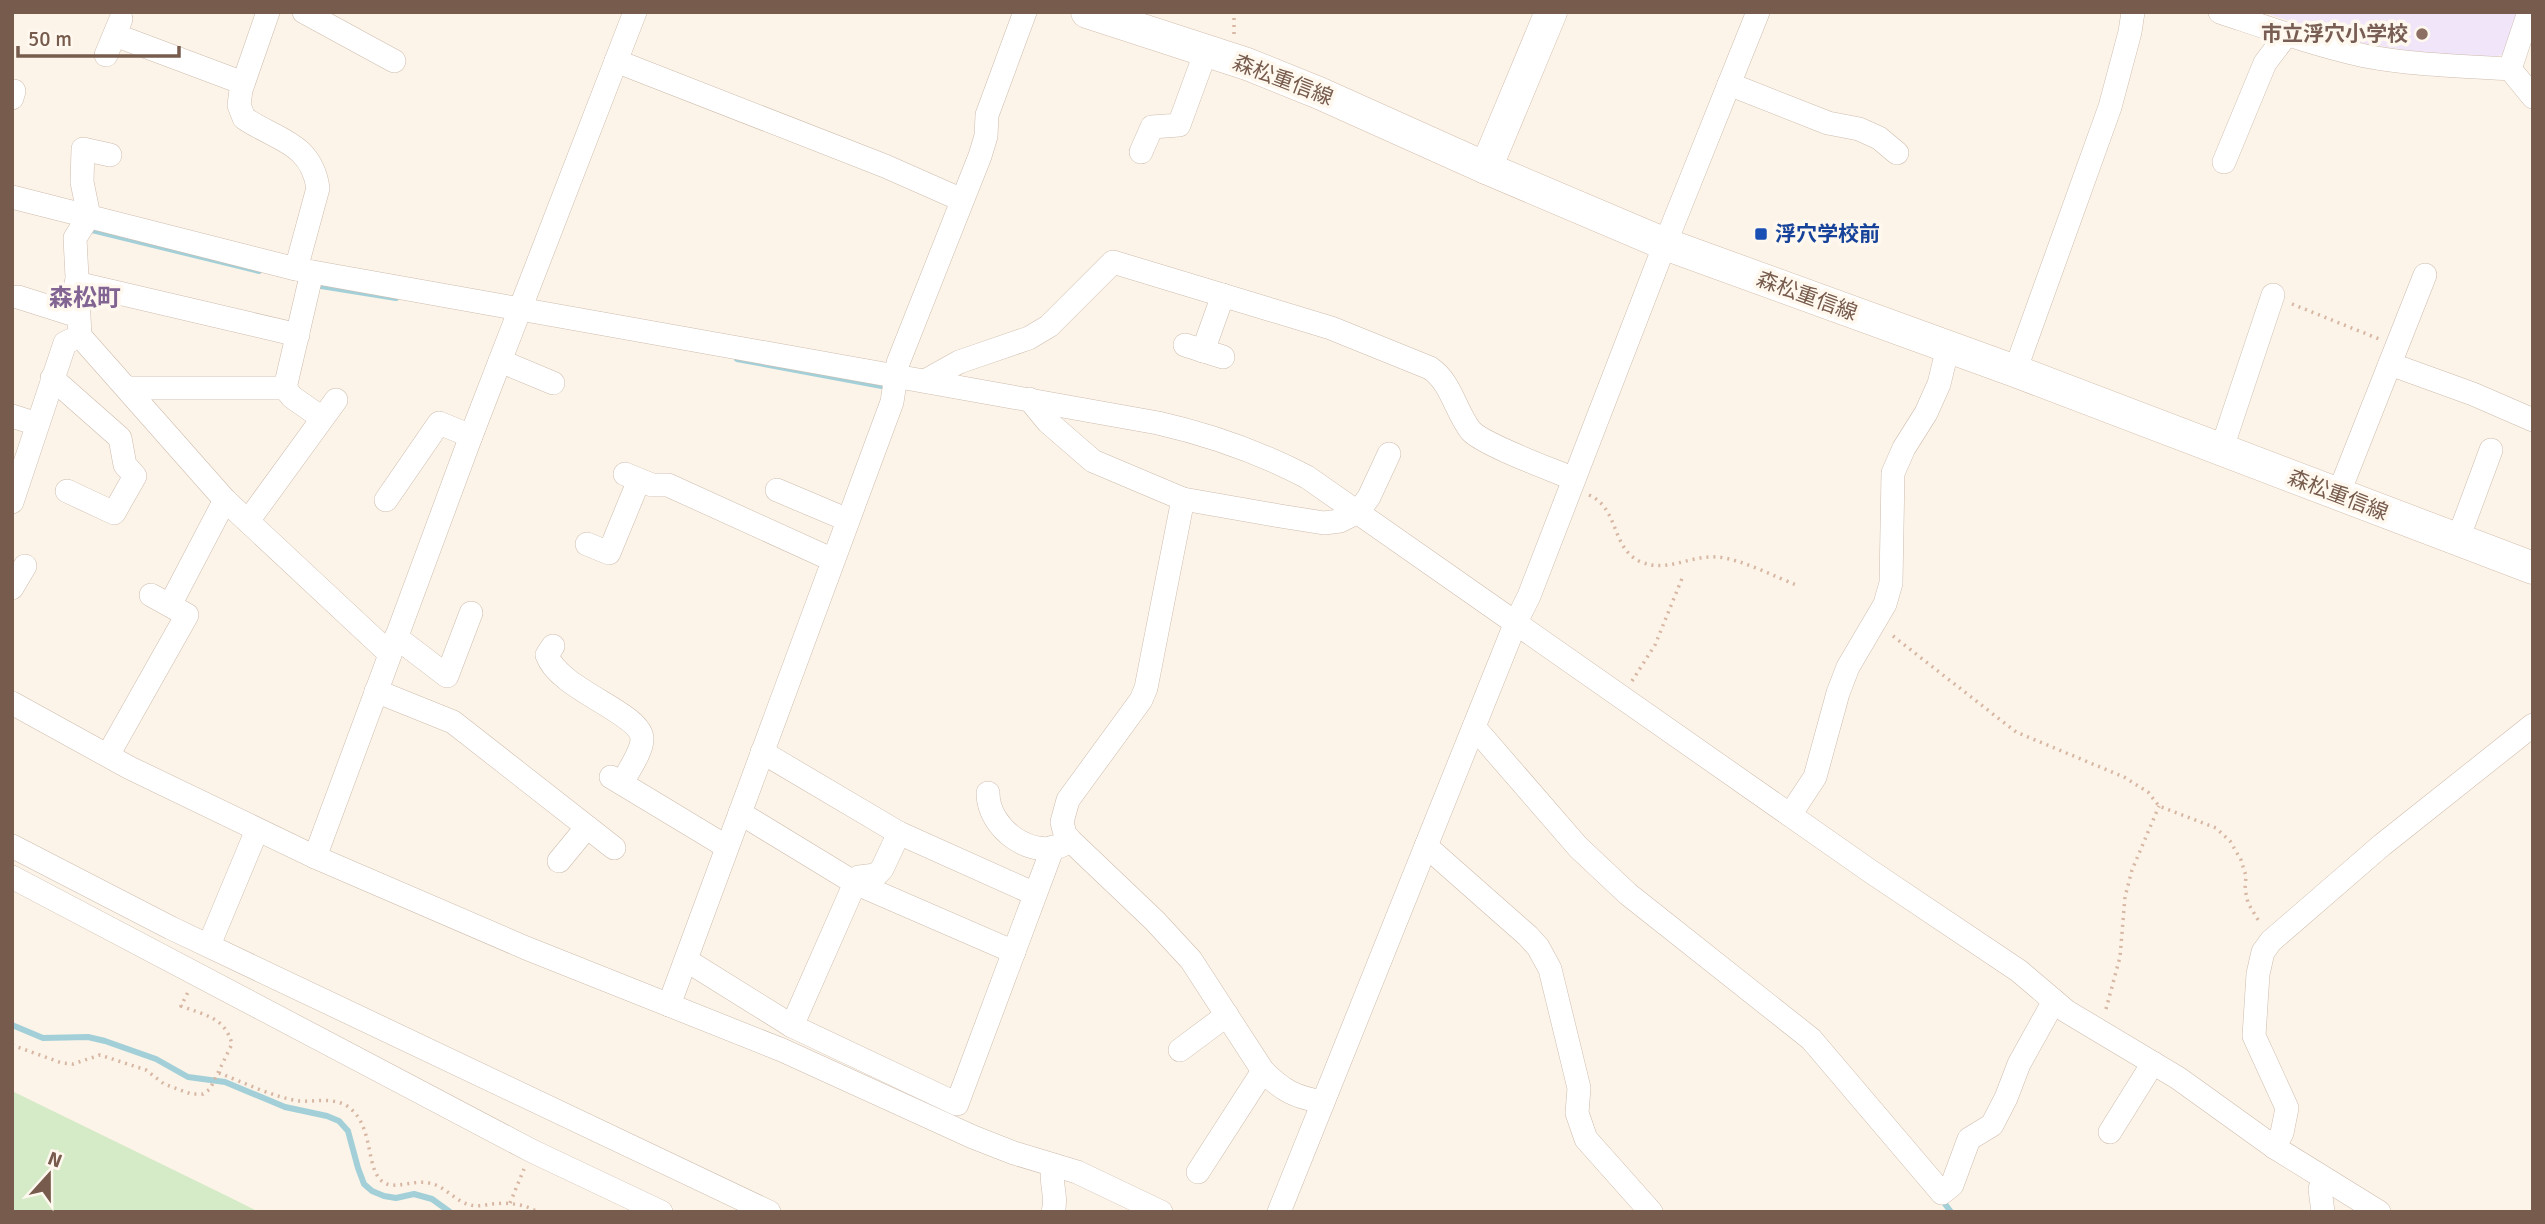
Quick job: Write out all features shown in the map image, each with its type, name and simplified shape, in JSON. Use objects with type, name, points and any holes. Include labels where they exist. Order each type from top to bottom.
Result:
[{"type":"main road","name":"森松重信線","points":[[1087,12],[1206,51],[1319,93],[1665,244],[2015,371],[2533,568]]},
{"type":"main road","points":[[1486,168],[1551,12]]},
{"type":"street","points":[[268,12],[243,83],[239,105],[244,118],[296,147],[310,160],[318,188],[304,270],[298,335],[285,388]]},
{"type":"street","points":[[304,12],[394,61]]},
{"type":"street","points":[[315,857],[471,436],[635,12]]},
{"type":"street","points":[[669,1005],[892,402],[898,363],[986,136],[986,116],[1025,12]]},
{"type":"street","points":[[1279,1212],[1516,622],[1529,596],[1758,12]]},
{"type":"street","points":[[2015,371],[2110,107],[2133,12]]},
{"type":"street","points":[[2220,12],[2333,48],[2413,63],[2510,69],[2533,97]]},
{"type":"street","points":[[2510,69],[2529,12]]},
{"type":"street","points":[[2224,162],[2265,63],[2287,34]]},
{"type":"street","points":[[114,37],[243,83]]},
{"type":"street","points":[[1141,152],[1152,127],[1179,125],[1206,51]]},
{"type":"street","points":[[616,61],[885,166],[962,200]]},
{"type":"street","points":[[1729,85],[1828,123],[1859,129],[1879,138],[1898,153]]},
{"type":"street","points":[[12,502],[65,343],[79,326],[75,238],[89,216],[82,182],[83,149],[110,155]]},
{"type":"street","points":[[12,197],[304,270],[1158,423],[1235,444],[1272,458],[1307,477],[1358,512],[2019,971],[2066,1011],[2178,1078],[2273,1147],[2379,1212]]},
{"type":"street","points":[[925,381],[959,362],[1029,338],[1049,326],[1113,262],[1331,328],[1430,368],[1440,375],[1447,385],[1471,431],[1572,483]]},
{"type":"street","points":[[2338,495],[2426,275]]},
{"type":"street","points":[[76,283],[298,335]]},
{"type":"street","points":[[1204,351],[1223,295]]},
{"type":"street","points":[[2221,451],[2273,295]]},
{"type":"street","points":[[18,297],[79,326],[127,388],[225,500],[393,645],[447,677],[471,613]]},
{"type":"street","points":[[1790,814],[1815,778],[1838,693],[1848,667],[1885,604],[1891,583],[1893,474],[1939,384],[1948,347]]},
{"type":"street","points":[[2393,355],[2533,420]]},
{"type":"street","points":[[500,361],[553,383]]},
{"type":"street","points":[[52,378],[125,433],[125,465],[135,476],[114,513],[67,491]]},
{"type":"street","points":[[127,388],[285,388]]},
{"type":"street","points":[[248,521],[329,409],[292,397],[285,388]]},
{"type":"street","points":[[1029,399],[1048,422],[1093,461],[1183,499],[1325,523],[1340,521],[1358,512],[1369,497],[1389,454]]},
{"type":"street","points":[[12,416],[37,424]]},
{"type":"street","points":[[386,500],[439,423],[471,436]]},
{"type":"street","points":[[2458,539],[2491,450]]},
{"type":"street","points":[[587,544],[609,553],[632,477],[652,485],[668,485],[717,498],[833,560]]},
{"type":"street","points":[[777,490],[848,520]]},
{"type":"street","points":[[685,960],[792,1026],[957,1104],[1035,894],[1062,844],[1065,834],[1062,822],[1068,800],[1141,700],[1146,688],[1183,499]]},
{"type":"street","points":[[108,755],[177,656],[187,615],[160,600],[225,500]]},
{"type":"street","points":[[12,588],[25,566]]},
{"type":"street","points":[[553,646],[547,655],[559,674],[580,690],[631,720],[641,731],[642,742],[615,779],[727,847]]},
{"type":"street","points":[[376,691],[453,722],[614,848]]},
{"type":"street","points":[[12,704],[108,755],[315,857],[526,948],[782,1050],[973,1137],[1089,1177],[1161,1212]]},
{"type":"street","points":[[2273,1147],[2282,1133],[2287,1108],[2254,1036],[2258,974],[2263,952],[2271,940],[2382,845],[2533,725]]},
{"type":"street","points":[[1474,727],[1578,847],[1628,894],[1811,1039],[1942,1194],[1952,1185],[1969,1139],[1992,1125],[2019,1064],[2053,1001]]},
{"type":"street","points":[[762,752],[899,833],[1035,894]]},
{"type":"street","points":[[988,793],[988,805],[1004,831],[1017,840],[1039,847],[1062,844],[1155,921],[1191,960],[1263,1071],[1278,1086],[1297,1097],[1323,1102]]},
{"type":"street","points":[[740,813],[855,883],[1014,952]]},
{"type":"street","points":[[559,861],[587,827]]},
{"type":"street","points":[[209,945],[257,830]]},
{"type":"street","points":[[792,1026],[855,883],[859,877],[876,876],[899,833]]},
{"type":"street","points":[[12,846],[171,928],[769,1212]]},
{"type":"street","points":[[1426,846],[1528,936],[1544,957],[1550,969],[1579,1088],[1577,1114],[1586,1139],[1651,1212]]},
{"type":"street","points":[[12,877],[532,1151],[661,1212]]},
{"type":"street","points":[[1180,1050],[1227,1015]]},
{"type":"street","points":[[2109,1132],[2153,1063]]},
{"type":"street","points":[[1198,1172],[1263,1071]]},
{"type":"street","points":[[1053,1165],[1050,1175],[1054,1212]]},
{"type":"street","points":[[2323,1179],[2320,1189],[2323,1212]]},
{"type":"path","points":[[2273,295],[2393,355]]},
{"type":"path","points":[[1572,483],[1605,505],[1617,528],[1622,548],[1635,559],[1656,568],[1714,557],[1727,558],[1799,586]]},
{"type":"path","points":[[1623,697],[1655,645],[1683,576]]},
{"type":"path","points":[[1874,622],[2016,732],[2124,777],[2148,792],[2159,806],[2216,828],[2230,841],[2241,860],[2246,876],[2248,903],[2271,940]]},
{"type":"path","points":[[2099,1031],[2120,957],[2125,897],[2159,806]]},
{"type":"path","points":[[12,1045],[62,1063],[73,1063],[100,1055],[146,1070],[164,1084],[191,1094],[203,1094],[218,1075],[232,1044],[229,1033],[214,1018],[181,1006],[196,976]]},
{"type":"path","points":[[218,1075],[291,1100],[327,1100],[346,1106],[367,1133],[372,1168],[382,1181],[389,1185],[418,1181],[436,1184],[459,1200],[474,1206],[510,1203],[538,1212]]},
{"type":"path","points":[[510,1203],[532,1151]]},
{"type":"shaded area","name":"市立浮穴小学校","points":[[2262,12],[2520,12],[2505,54],[2488,59],[2424,53],[2355,42]]},
{"type":"green space","points":[[12,1091],[227,1196],[259,1212],[12,1212]]},
{"type":"waterway","points":[[92,230],[259,271]]},
{"type":"waterway","points":[[321,286],[396,298]]},
{"type":"waterway","points":[[737,359],[887,387]]},
{"type":"waterway","points":[[12,1025],[43,1038],[88,1037],[105,1041],[156,1059],[188,1077],[225,1082],[285,1107],[339,1121],[348,1131],[364,1184],[372,1191],[396,1198],[414,1194],[432,1199],[450,1212]]},
{"type":"waterway","points":[[1945,1204],[1951,1212]]},
{"type":"place","name":"市立浮穴小学校","points":[[2422,34]]},
{"type":"place","name":"浮穴学校前","points":[[1761,234]]},
{"type":"district","name":"森松町","points":[[85,298]]}]
